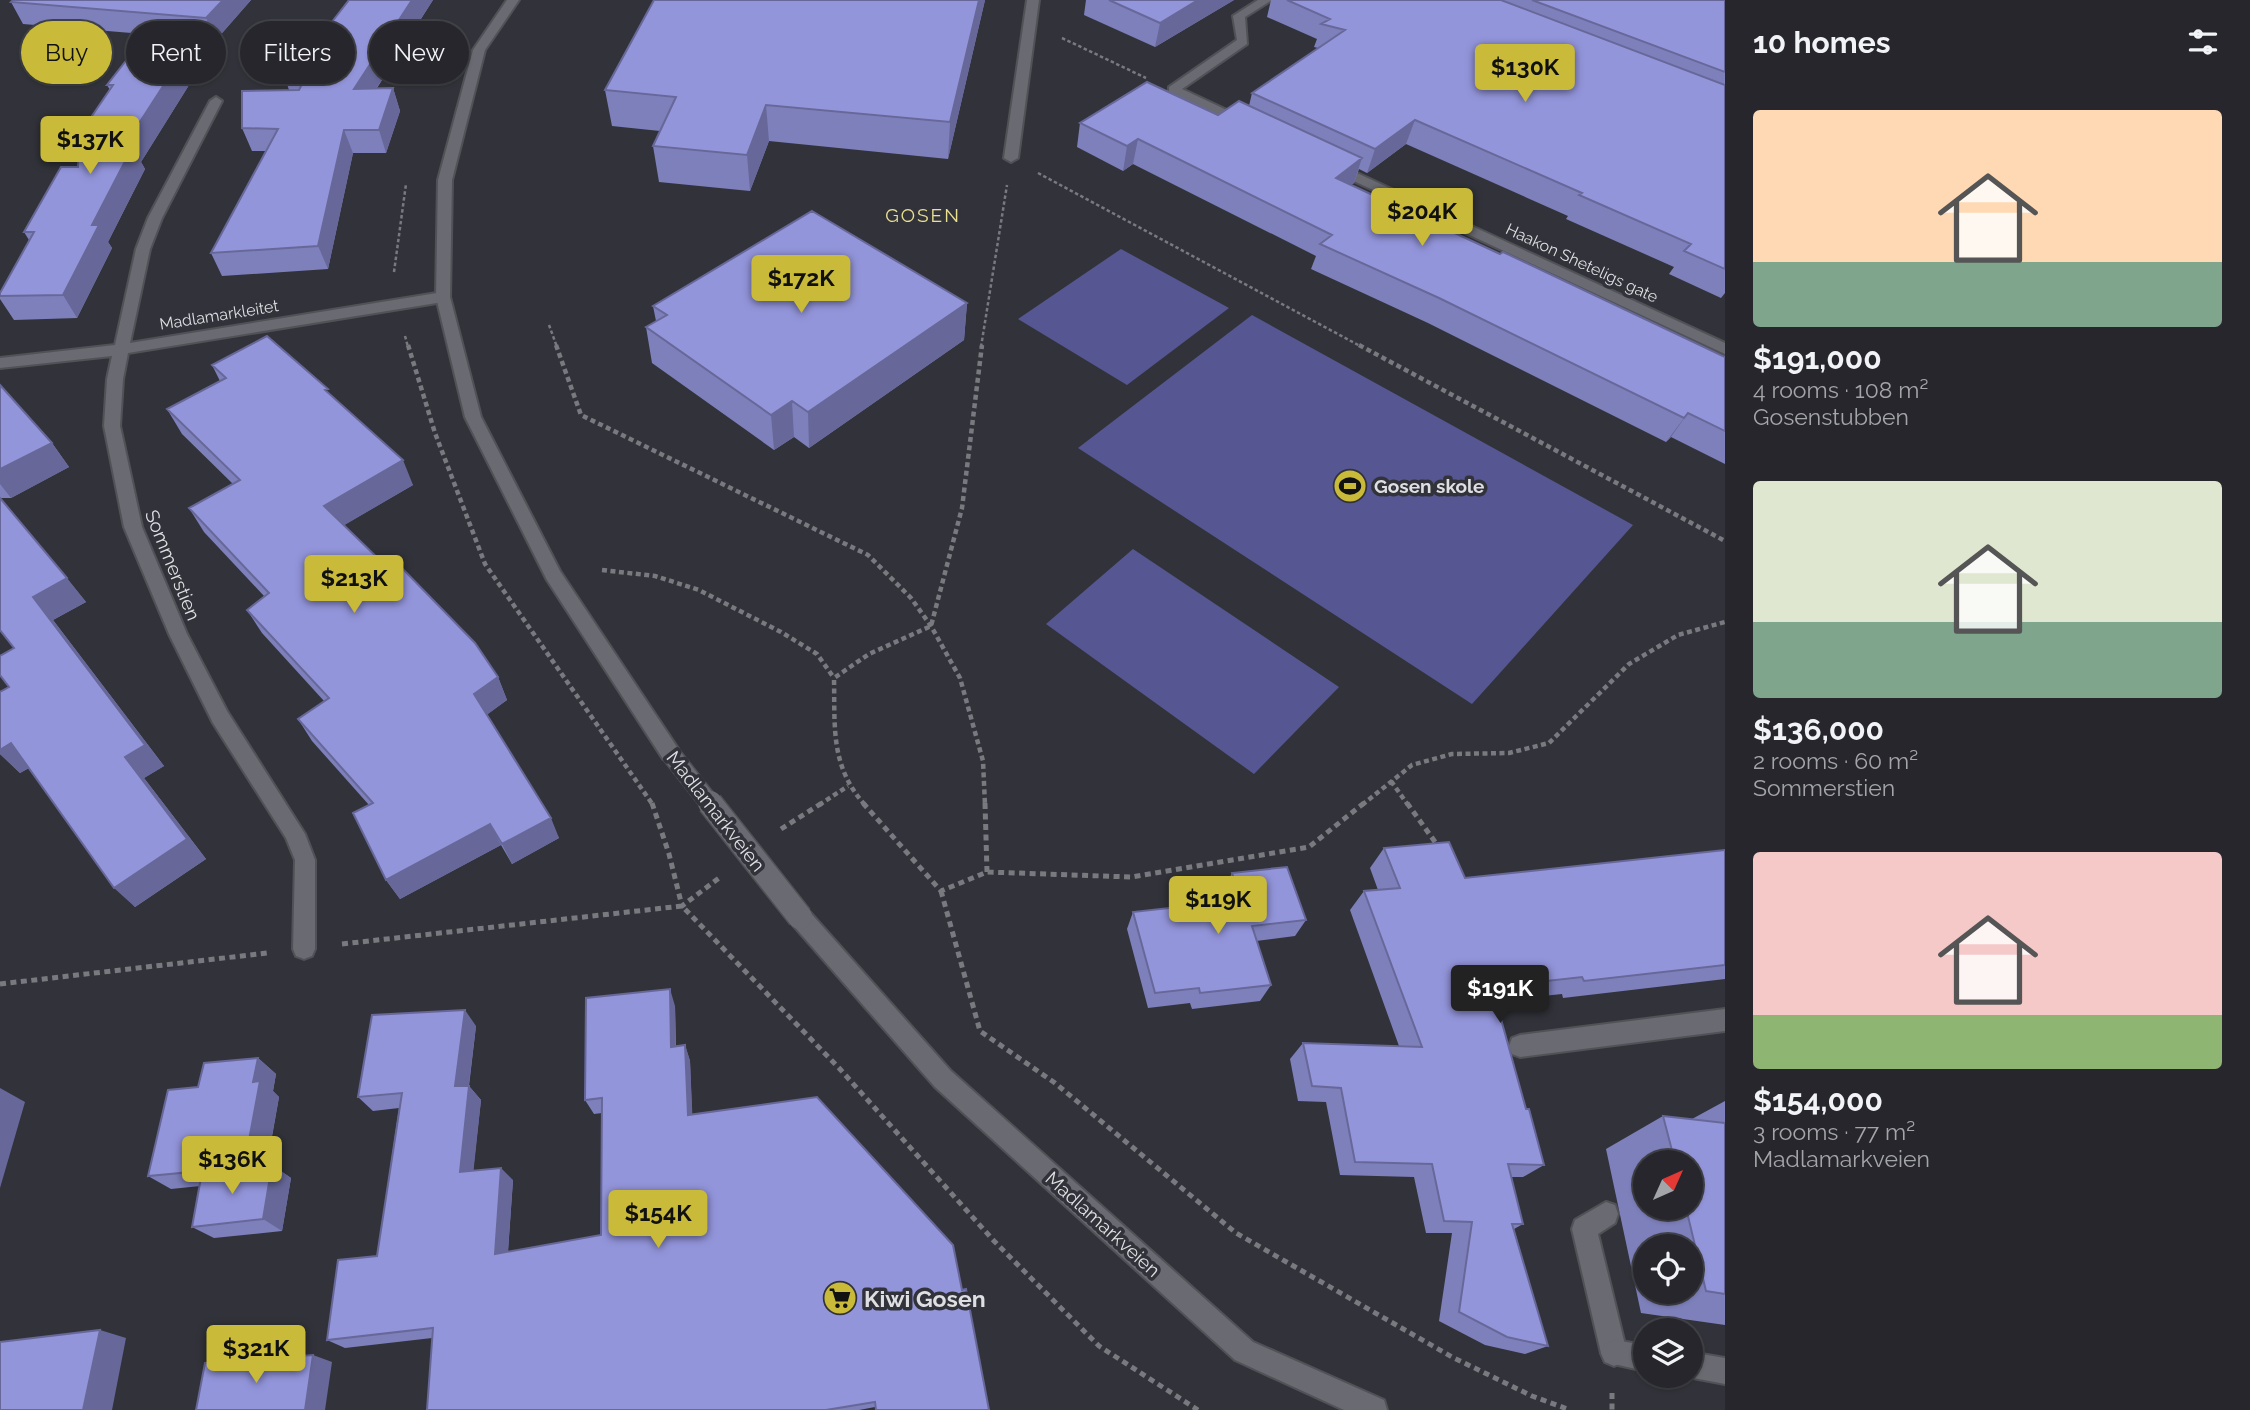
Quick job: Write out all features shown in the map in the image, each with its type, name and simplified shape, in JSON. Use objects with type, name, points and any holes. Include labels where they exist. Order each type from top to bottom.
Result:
[{"type":"street","name":"Madlamarkveien","points":[[513,0],[479,50],[445,180],[443,297],[473,417],[552,575],[670,753],[800,917],[943,1079],[1244,1351],[1374,1410]]},
{"type":"street","points":[[1011,158],[1034,0]]},
{"type":"street","points":[[1261,132],[1173,90],[1243,41],[1239,16],[1266,0]]},
{"type":"street","name":"Sommerstien","points":[[216,102],[155,218],[143,249],[115,379],[112,426],[133,527],[178,634],[220,717],[295,834],[305,860],[304,949]]},
{"type":"street","name":"Haakon Sheteligs gate","points":[[1324,161],[1725,349]]},
{"type":"street","name":"Madlamarkleitet","points":[[0,363],[73,357],[443,297]]},
{"type":"street","points":[[1520,1046],[1725,1020]]},
{"type":"street","points":[[1606,1214],[1584,1229],[1614,1353],[1633,1356]]},
{"type":"street","points":[[1703,1367],[1725,1371]]},
{"type":"path","points":[[1028,28],[1048,31],[1173,90]]},
{"type":"path","points":[[930,626],[962,508],[978,374],[1011,158],[1725,541]]},
{"type":"path","points":[[549,325],[581,415],[868,555],[911,598],[960,678],[983,761],[987,872]]},
{"type":"path","points":[[602,570],[655,576],[699,590],[781,632],[817,654],[834,678],[835,746],[848,786],[941,891],[980,1031],[1055,1083],[1236,1233],[1452,1357],[1532,1396],[1570,1410]]},
{"type":"path","points":[[941,891],[987,872],[1131,877],[1309,847],[1412,765],[1452,754],[1508,753],[1549,743],[1629,664],[1678,635],[1725,622]]},
{"type":"path","points":[[834,678],[869,654],[930,626]]},
{"type":"path","points":[[1391,781],[1439,847]]},
{"type":"path","points":[[0,984],[681,906],[839,1068],[994,1241],[1099,1346],[1198,1410]]},
{"type":"shaded area","points":[[1121,249],[1229,308],[1127,385],[1018,319]]},
{"type":"shaded area","name":"Gosen skole","points":[[1252,315],[1633,525],[1472,704],[1078,448]]},
{"type":"shaded area","points":[[1133,549],[1339,687],[1254,774],[1046,624]]},
{"type":"building","points":[[223,0],[206,18],[11,2]]},
{"type":"building","points":[[349,0],[412,0],[398,21],[369,21],[369,66],[354,89],[393,88],[379,130],[344,130],[318,246],[211,253],[278,129],[242,128],[242,91],[299,90],[302,84],[355,84],[355,21],[333,21]]},
{"type":"building","points":[[654,0],[979,0],[950,122],[766,105],[747,155],[653,146],[676,97],[605,90]]},
{"type":"building","points":[[1109,0],[1198,0],[1160,23]]},
{"type":"building","points":[[1287,0],[1501,0],[1725,85],[1725,269],[1684,251],[1691,244],[1415,120],[1375,149],[1252,93],[1345,30],[1321,24],[1330,19]]},
{"type":"building","points":[[1532,0],[1725,0],[1725,72]]},
{"type":"building","points":[[126,61],[126,84],[164,84],[125,145],[133,146],[92,225],[99,225],[63,295],[0,296],[34,232],[24,232],[61,167],[78,167],[79,135],[113,85],[107,85],[112,84],[112,79]]},
{"type":"building","points":[[1147,82],[1218,115],[1239,101],[1362,158],[1336,178],[1500,254],[1503,252],[1725,357],[1725,431],[1688,413],[1684,418],[1439,298],[1320,244],[1332,235],[1138,139],[1127,146],[1080,123]]},
{"type":"building","points":[[812,211],[967,303],[808,412],[792,401],[771,415],[646,327],[667,315],[653,306]]},
{"type":"building","points":[[267,336],[403,460],[324,506],[389,569],[397,563],[475,643],[498,677],[474,694],[551,818],[502,844],[490,824],[386,880],[353,813],[373,803],[298,719],[329,698],[247,610],[269,593],[189,508],[240,480],[167,409],[226,378],[212,365]]},
{"type":"building","points":[[0,385],[52,443],[0,469]]},
{"type":"building","points":[[0,498],[67,578],[33,597],[145,745],[125,757],[187,839],[114,888],[11,743],[0,750],[0,692],[9,687],[0,675],[0,656],[14,648],[0,630]]},
{"type":"building","points":[[1449,842],[1465,878],[1725,850],[1725,965],[1584,981],[1582,977],[1492,987],[1544,1165],[1508,1164],[1523,1224],[1512,1224],[1548,1346],[1507,1337],[1459,1312],[1472,1222],[1444,1221],[1432,1164],[1355,1162],[1341,1088],[1312,1086],[1303,1043],[1422,1047],[1364,891],[1400,888],[1384,848]]},
{"type":"building","points":[[1287,867],[1306,920],[1252,926],[1271,985],[1200,993],[1199,988],[1155,993],[1133,912],[1241,900],[1232,873]]},
{"type":"building","points":[[670,989],[671,1047],[685,1045],[688,1115],[817,1097],[953,1245],[962,1290],[966,1289],[989,1410],[876,1410],[875,1402],[826,1410],[427,1410],[433,1328],[327,1340],[338,1260],[377,1256],[402,1093],[358,1097],[372,1015],[465,1010],[455,1086],[469,1086],[460,1172],[501,1168],[495,1254],[601,1235],[602,1098],[585,1100],[586,998]]},
{"type":"building","points":[[258,1058],[253,1082],[260,1081],[244,1167],[148,1176],[168,1090],[198,1087],[204,1063]]},
{"type":"building","points":[[1663,1116],[1725,1123],[1725,1294],[1706,1291],[1703,1279],[1703,1234],[1692,1234],[1689,1220],[1703,1220],[1703,1150],[1672,1150]]},
{"type":"building","points":[[272,1165],[263,1219],[192,1227],[202,1172]]},
{"type":"building","points":[[100,1330],[83,1410],[0,1410],[0,1342]]},
{"type":"building","points":[[313,1355],[305,1410],[196,1410],[205,1363]]},
{"type":"place","name":"Gosen skole","points":[[1350,486]]},
{"type":"place","name":"Kiwi Gosen","points":[[840,1298]]},
{"type":"district","name":"GOSEN","points":[[923,215]]}]
